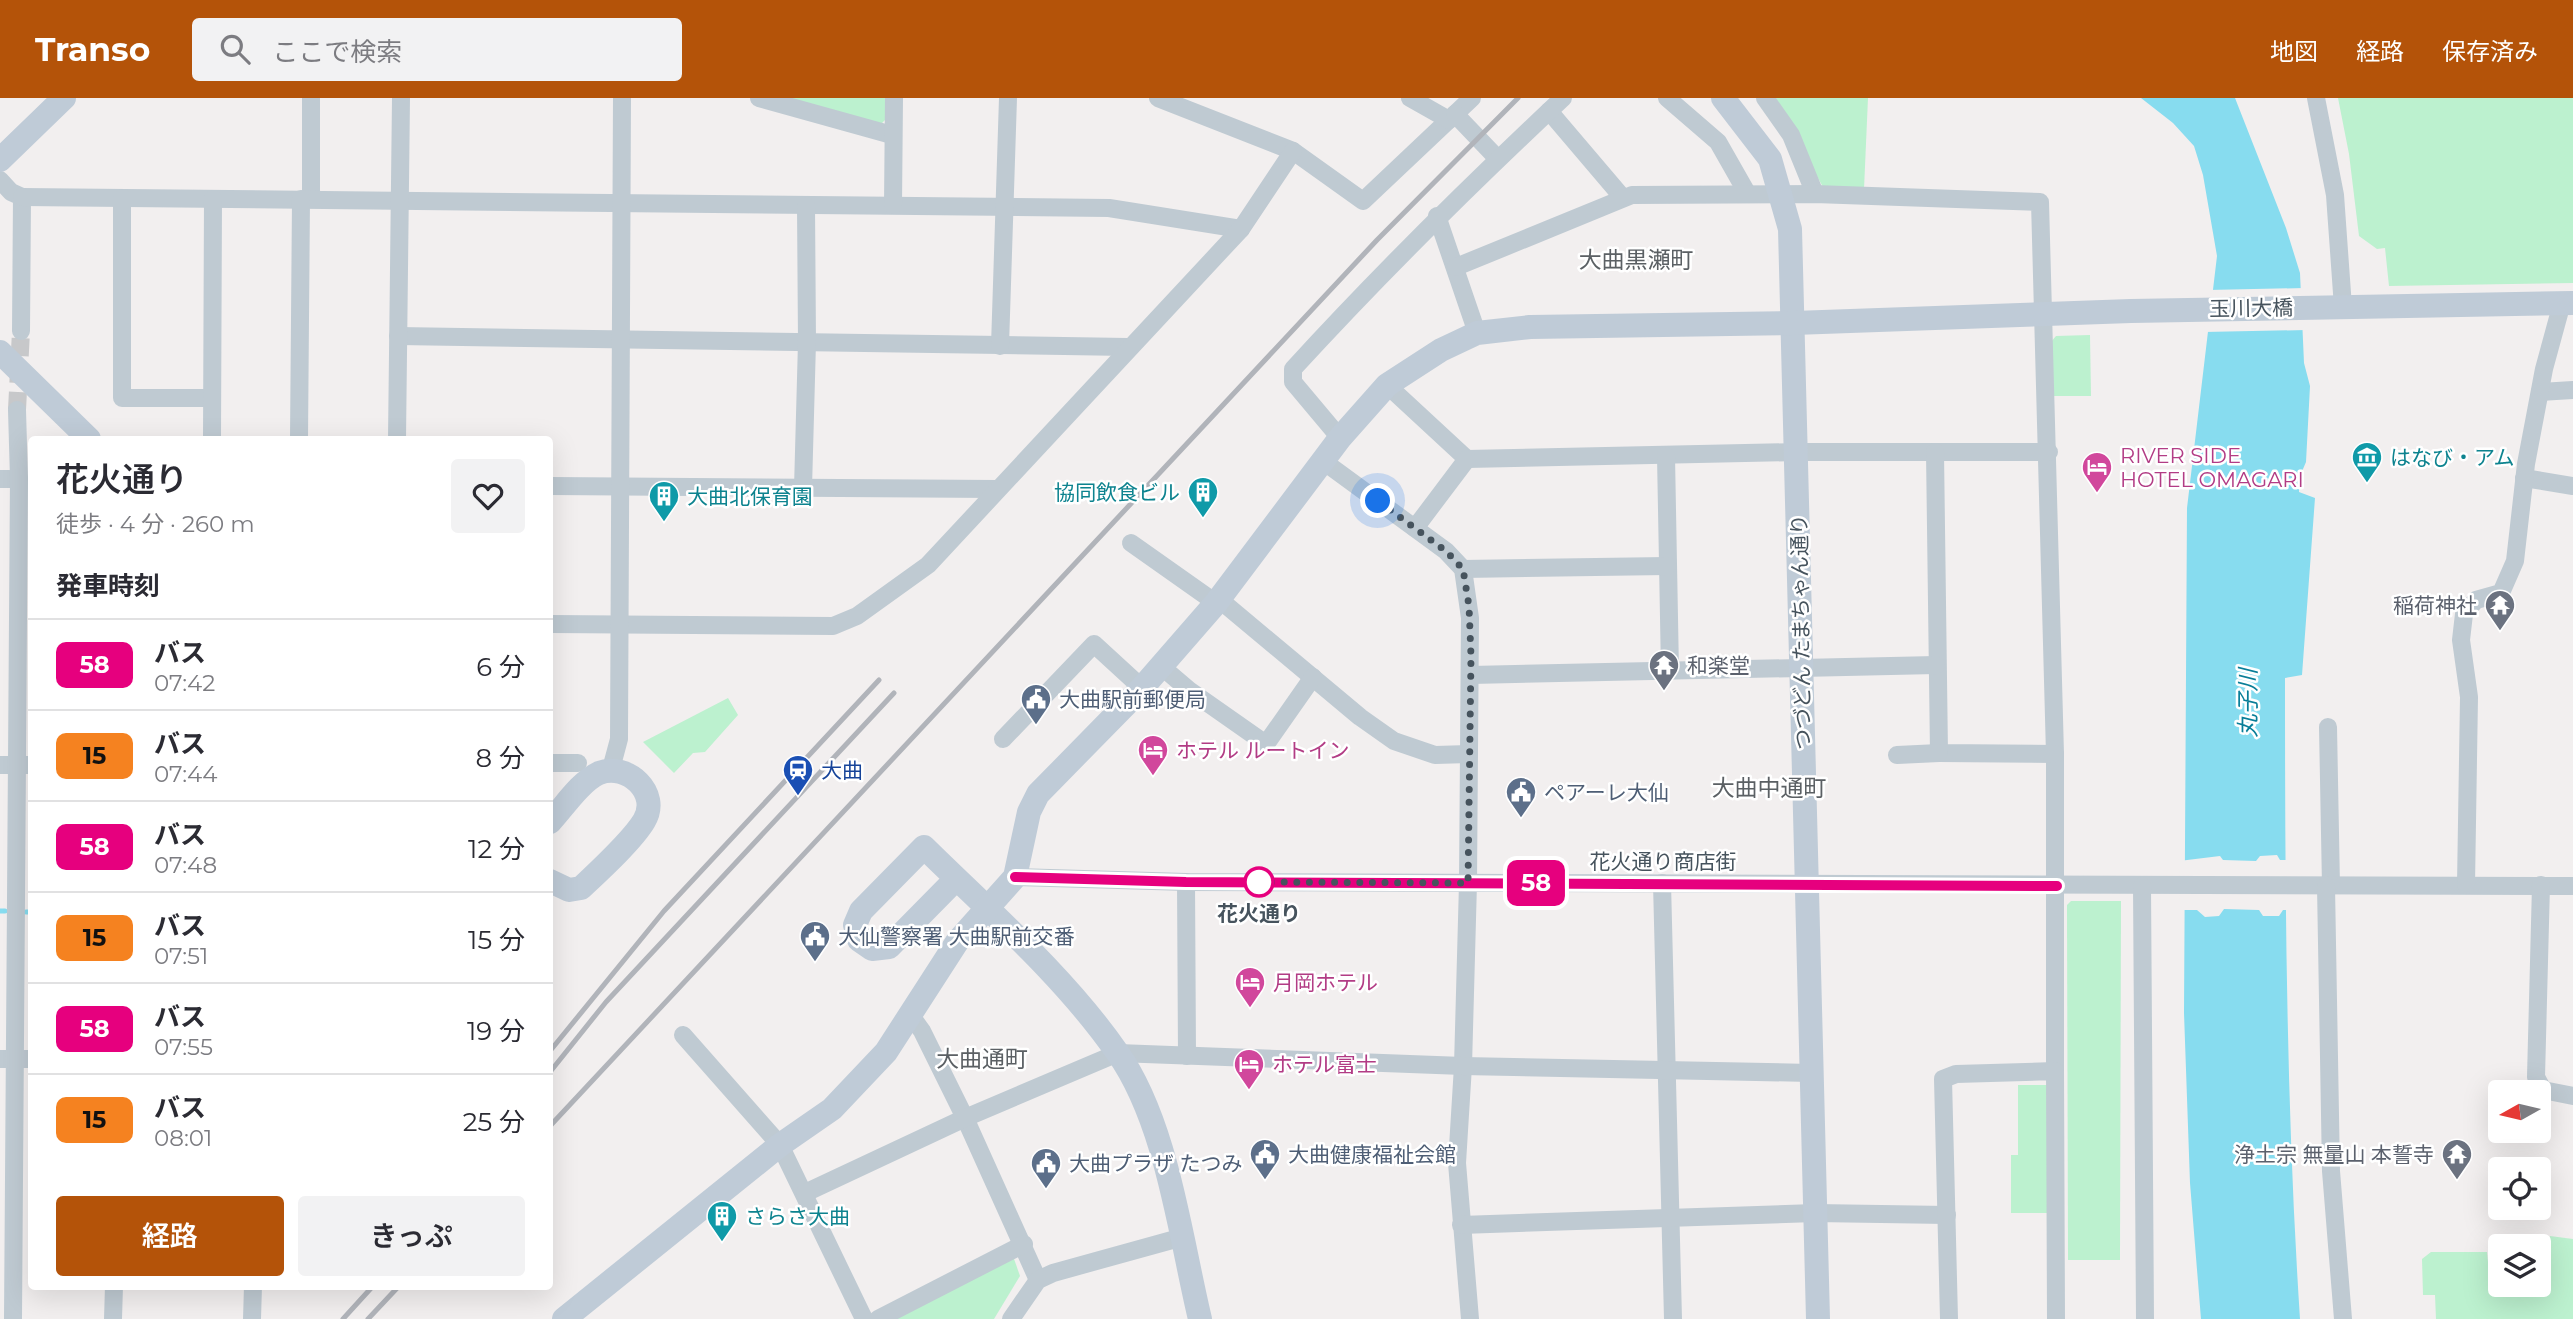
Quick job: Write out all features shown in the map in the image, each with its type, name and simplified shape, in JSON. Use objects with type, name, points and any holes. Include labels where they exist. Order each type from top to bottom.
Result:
[{"type":"street","points":[[0,160],[64,98]]},
{"type":"street","points":[[299,436],[311,98]]},
{"type":"street","points":[[397,436],[401,98]]},
{"type":"street","points":[[611,769],[619,740],[622,98]]},
{"type":"street","points":[[759,98],[892,135]]},
{"type":"street","points":[[893,205],[894,98]]},
{"type":"street","points":[[1000,346],[1008,98]]},
{"type":"street","points":[[1158,98],[1202,106],[1293,151],[1363,201],[1472,98]]},
{"type":"street","points":[[1410,98],[1452,117],[1497,158]]},
{"type":"street","points":[[1340,438],[1293,382],[1293,369],[1437,216],[1563,98]]},
{"type":"street","points":[[1667,98],[1718,142],[1748,193]]},
{"type":"street","name":"つづどん たまちゃん通り","points":[[1723,98],[1770,159],[1790,229],[1818,1319]]},
{"type":"street","points":[[1765,98],[1791,135],[1815,194]]},
{"type":"street","points":[[2316,98],[2335,195],[2343,306]]},
{"type":"street","points":[[1549,111],[1623,198]]},
{"type":"street","points":[[553,624],[833,626],[857,616],[928,565],[1128,347],[1241,229],[1293,151]]},
{"type":"street","points":[[0,180],[11,192],[22,197],[1109,208],[1241,229]]},
{"type":"street","points":[[1456,267],[1632,195],[1815,194],[2040,202],[2049,452],[2057,886],[2056,1319]]},
{"type":"street","points":[[21,331],[22,197]]},
{"type":"street","points":[[122,198],[122,398],[212,398]]},
{"type":"street","points":[[212,436],[213,199]]},
{"type":"street","points":[[803,488],[807,342],[806,206]]},
{"type":"street","points":[[1437,216],[1477,333]]},
{"type":"street","points":[[2466,885],[2469,697],[2461,640],[2464,614],[2476,600],[2501,593],[2515,562],[2524,478],[2540,392],[2568,303]]},
{"type":"street","name":"玉川大橋","points":[[1015,877],[1028,812],[1038,794],[1162,667],[1218,601],[1340,438],[1387,385],[1441,350],[1477,333],[1530,327],[1794,323],[2160,310],[2568,303]]},
{"type":"street","points":[[398,336],[1128,347]]},
{"type":"street","points":[[0,352],[86,436]]},
{"type":"street","points":[[1387,385],[1467,459],[1797,452],[2049,452]]},
{"type":"street","points":[[2540,392],[2573,390]]},
{"type":"street","points":[[13,1319],[16,1059],[24,899],[16,765],[23,476],[17,410]]},
{"type":"street","points":[[1935,453],[1939,754]]},
{"type":"street","points":[[1666,456],[1670,671]]},
{"type":"street","points":[[1415,528],[1467,459]]},
{"type":"street","points":[[1323,461],[1415,528],[1463,569],[1668,566]]},
{"type":"street","points":[[0,479],[23,476]]},
{"type":"street","points":[[2524,478],[2573,486]]},
{"type":"street","points":[[553,486],[997,489]]},
{"type":"street","points":[[1131,543],[1218,601],[1360,717],[1394,741],[1435,755],[1469,754]]},
{"type":"street","points":[[1463,569],[1470,618],[1471,675],[1463,1066],[1457,1163],[1470,1319]]},
{"type":"street","points":[[1003,739],[1094,644],[1142,688]]},
{"type":"street","points":[[1471,675],[1936,665]]},
{"type":"street","points":[[1162,667],[1189,690],[1266,744],[1313,677]]},
{"type":"street","points":[[2328,727],[2330,1171],[2343,1319]]},
{"type":"street","points":[[1897,755],[2055,754]]},
{"type":"street","points":[[553,763],[578,763]]},
{"type":"street","points":[[553,819],[586,782],[596,774],[611,769],[623,770],[643,789],[648,804],[645,820],[580,888],[569,890],[553,882]]},
{"type":"street","points":[[564,1319],[780,1145],[832,1109],[886,1052],[957,942],[1015,877]]},
{"type":"street","name":"花火通り商店街","points":[[1015,877],[1186,882],[2573,886]]},
{"type":"street","points":[[956,878],[1056,978],[1118,1053],[1149,1116],[1173,1192],[1200,1319]]},
{"type":"street","points":[[1186,882],[1187,1056]]},
{"type":"street","points":[[1662,883],[1673,1319]]},
{"type":"street","points":[[2541,885],[2536,1077],[2543,1090],[2573,1096]]},
{"type":"street","points":[[2145,1319],[2146,886]]},
{"type":"street","points":[[909,1013],[922,1031],[965,1118],[1038,1280]]},
{"type":"street","points":[[683,1034],[780,1145],[864,1319]]},
{"type":"street","points":[[805,1193],[965,1118],[1118,1053],[1463,1066],[1811,1073]]},
{"type":"street","points":[[1949,1319],[1943,1079],[1956,1074],[2056,1072]]},
{"type":"street","points":[[1461,1225],[1815,1213],[1947,1215]]},
{"type":"street","points":[[1011,1319],[1038,1280],[1053,1273],[1183,1237]]},
{"type":"street","points":[[877,1319],[1024,1244]]},
{"type":"street","points":[[113,1319],[114,1290]]},
{"type":"street","points":[[252,1319],[253,1290]]},
{"type":"green space","points":[[778,98],[886,98],[886,119],[880,125]]},
{"type":"green space","points":[[1773,98],[1868,98],[1864,189],[1823,187]]},
{"type":"green space","points":[[2338,98],[2573,98],[2573,283],[2389,286],[2385,248],[2377,249],[2359,236],[2349,154]]},
{"type":"green space","points":[[2090,335],[2091,396],[2053,396],[2051,342],[2056,336]]},
{"type":"green space","points":[[728,698],[738,715],[705,752],[693,753],[674,773],[643,742]]},
{"type":"green space","points":[[2071,901],[2121,901],[2120,1260],[2068,1260],[2067,905]]},
{"type":"green space","points":[[2018,1085],[2048,1085],[2048,1213],[2011,1213],[2011,1155],[2018,1155]]},
{"type":"green space","points":[[2551,1236],[2573,1239],[2573,1319],[2436,1319],[2435,1295],[2423,1295],[2422,1259],[2431,1252],[2487,1252],[2488,1297],[2551,1297]]},
{"type":"green space","points":[[1013,1256],[1020,1276],[994,1319],[889,1319]]},
{"type":"water","name":"丸子川","points":[[2141,98],[2235,98],[2286,228],[2300,273],[2304,363],[2310,386],[2306,462],[2300,476],[2299,492],[2315,498],[2302,675],[2285,678],[2289,1079],[2300,1319],[2201,1319],[2190,1183],[2184,1013],[2187,508],[2217,256],[2203,175],[2194,146],[2173,123]]},
{"type":"pier","points":[[2304,288],[2306,330],[2204,332],[2208,290]]},
{"type":"pier","points":[[2277,855],[2280,860],[2289,860],[2289,910],[2283,910],[2279,916],[2263,916],[2259,910],[2224,909],[2219,916],[2205,917],[2197,910],[2180,910],[2179,861],[2220,856],[2223,860],[2256,861],[2260,856]]},
{"type":"waterway","points":[[0,911],[5,911]]},
{"type":"tunnel","points":[[17,410],[21,331]]},
{"type":"railway","points":[[553,1123],[1377,240],[1518,98]]},
{"type":"railway","points":[[553,1047],[664,911],[879,680]]},
{"type":"railway","points":[[553,1068],[606,1002],[894,693]]},
{"type":"railway","points":[[343,1319],[369,1290]]},
{"type":"railway","points":[[368,1319],[395,1290]]},
{"type":"bus line","name":"58","points":[[1015,877],[1186,882],[2057,886]]},
{"type":"place","name":"はなび・アム","points":[[2367,484]]},
{"type":"place","name":"RIVER SIDE HOTEL OMAGARI","points":[[2097,494]]},
{"type":"place","name":"協同飲食ビル","points":[[1203,519]]},
{"type":"place","name":"大曲北保育園","points":[[664,523]]},
{"type":"place","name":"稲荷神社","points":[[2500,632]]},
{"type":"place","name":"和楽堂","points":[[1664,692]]},
{"type":"place","name":"大曲駅前郵便局","points":[[1036,726]]},
{"type":"place","name":"ホテル ルートイン","points":[[1153,777]]},
{"type":"place","name":"大曲","points":[[798,797]]},
{"type":"place","name":"ペアーレ大仙","points":[[1521,819]]},
{"type":"place","name":"花火通り","points":[[1259,882]]},
{"type":"place","name":"大仙警察署 大曲駅前交番","points":[[815,963]]},
{"type":"place","name":"月岡ホテル","points":[[1250,1009]]},
{"type":"place","name":"ホテル富士","points":[[1249,1091]]},
{"type":"place","name":"大曲健康福祉会館","points":[[1265,1181]]},
{"type":"place","name":"浄土宗 無量山 本誓寺","points":[[2457,1181]]},
{"type":"place","name":"大曲プラザ たつみ","points":[[1046,1190]]},
{"type":"place","name":"さらさ大曲","points":[[722,1243]]},
{"type":"district","name":"大曲黒瀬町","points":[[1636,260]]},
{"type":"district","name":"大曲中通町","points":[[1769,788]]},
{"type":"district","name":"大曲通町","points":[[982,1059]]},
{"type":"route","points":[[1259,882],[1468,883],[1471,656],[1469,606],[1463,569],[1446,551],[1378,501]]}]
